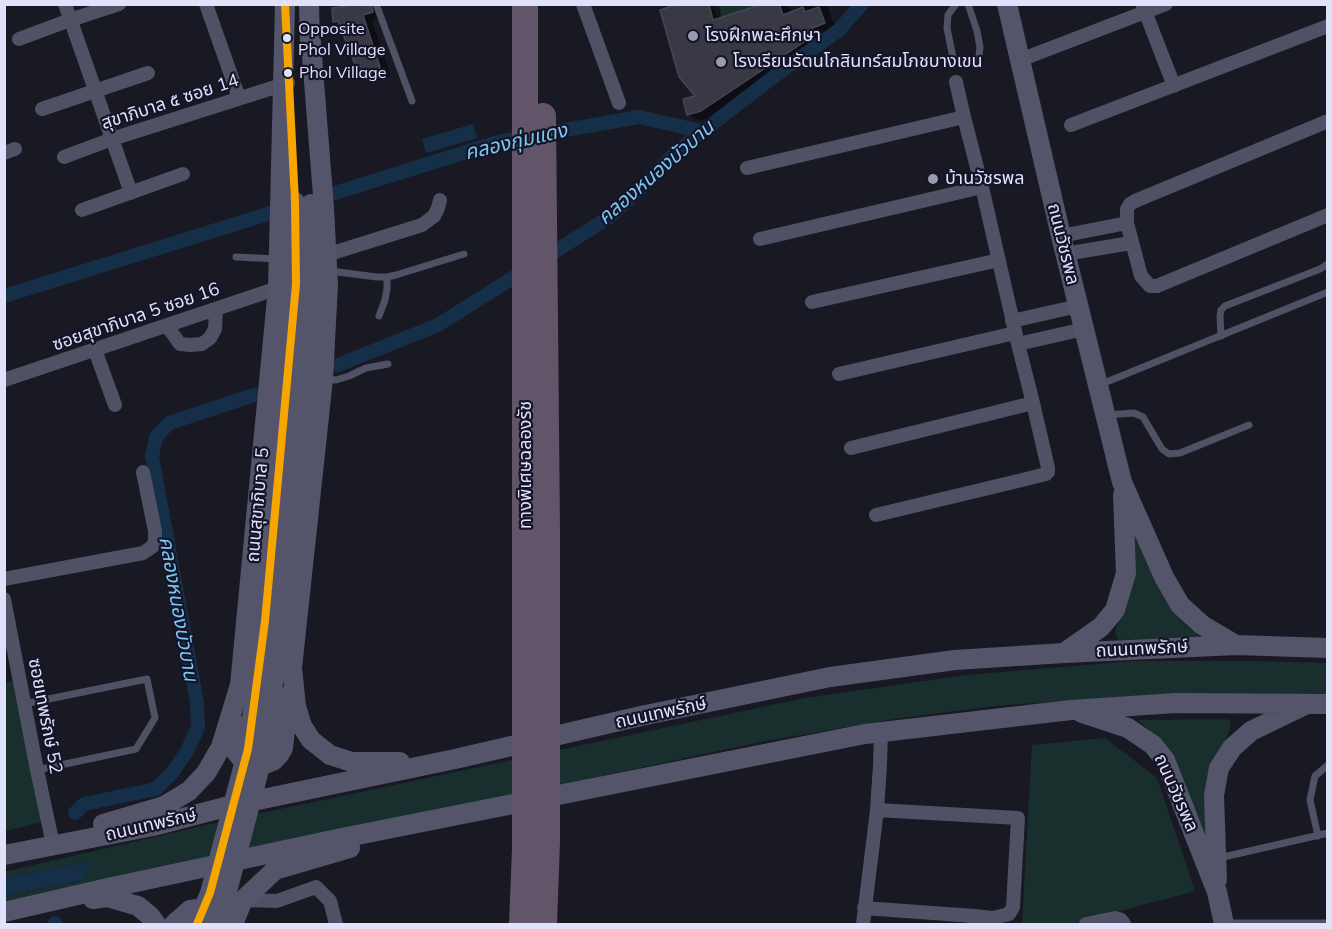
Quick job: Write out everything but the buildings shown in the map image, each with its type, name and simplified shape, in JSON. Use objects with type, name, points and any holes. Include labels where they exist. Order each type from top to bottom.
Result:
[{"type":"highway","name":"ทางพิเศษฉลองรัช","points":[[522,924],[525,849],[525,4]]},
{"type":"highway","name":"ทางพิเศษฉลองรัช","points":[[543,4],[547,531],[547,841],[544,924]]},
{"type":"main road","name":"ถนนสุขาภิบาล 5","points":[[14,853],[164,806],[189,790],[206,773],[221,747],[240,685],[278,288],[286,84],[285,4]]},
{"type":"main road","name":"ถนนสุขาภิบาล 5","points":[[309,4],[327,263],[326,333],[292,668],[296,706],[302,726],[311,740],[330,755],[352,762],[455,759]]},
{"type":"main road","name":"ถนนวัชรพล","points":[[1007,4],[1063,245],[1122,482],[1164,577],[1180,605],[1202,625],[1236,645]]},
{"type":"main road","name":"ถนนสุขาภิบาล 5","points":[[197,924],[210,893],[248,749],[265,621],[303,203],[310,32]]},
{"type":"main road","name":"ถนนสุขาภิบาล 5","points":[[214,924],[225,898],[264,751],[282,612],[312,283],[286,84]]},
{"type":"main road","name":"ถนนวัชรพล","points":[[1064,653],[1101,627],[1115,610],[1126,573],[1122,482]]},
{"type":"main road","name":"ถนนเทพรักษ์","points":[[14,853],[153,826],[230,806],[830,677],[955,660],[1064,653],[1236,645],[1328,648]]},
{"type":"main road","points":[[240,685],[233,745],[242,759],[257,765],[265,764],[273,761],[283,748],[292,668]]},
{"type":"main road","points":[[9,911],[303,846],[854,736],[1071,710],[1176,703],[1328,704]]},
{"type":"main road","name":"ถนนวัชรพล","points":[[1217,892],[1214,795],[1219,768],[1232,748],[1251,731],[1306,705]]},
{"type":"main road","name":"ถนนวัชรพล","points":[[1071,710],[1128,728],[1153,745],[1165,760],[1217,892],[1224,924]]},
{"type":"main road","points":[[232,924],[243,900],[275,870],[462,815]]},
{"type":"main road","points":[[9,911],[106,897],[148,916]]},
{"type":"main road","points":[[174,924],[190,910],[211,907],[226,917],[226,924]]},
{"type":"street","points":[[64,4],[130,193]]},
{"type":"street","points":[[19,39],[119,4]]},
{"type":"street","points":[[206,4],[239,98]]},
{"type":"street","points":[[583,4],[619,103]]},
{"type":"street","points":[[1020,60],[1144,9],[1166,4]]},
{"type":"street","points":[[1144,9],[1174,86]]},
{"type":"street","points":[[1071,125],[1328,26]]},
{"type":"street","points":[[42,109],[148,74]]},
{"type":"street","points":[[876,515],[1046,474],[1048,468],[956,82]]},
{"type":"street","name":"สุขาภิบาล ๕ ซอย 14","points":[[64,157],[112,139],[286,84]]},
{"type":"street","points":[[747,168],[964,117]]},
{"type":"street","points":[[1328,121],[1135,201],[1127,209],[1127,223],[1141,276],[1150,286],[1157,286],[1328,215]]},
{"type":"street","points":[[82,210],[183,174]]},
{"type":"street","points":[[760,239],[982,188]]},
{"type":"street","points":[[327,263],[422,225],[434,216],[440,200]]},
{"type":"street","points":[[1063,245],[1127,223]]},
{"type":"street","points":[[1063,245],[1131,243]]},
{"type":"street","points":[[812,302],[999,260]]},
{"type":"street","name":"ซอยสุขาภิบาล 5 ซอย 16","points":[[4,380],[278,288]]},
{"type":"street","points":[[1015,333],[1078,306]]},
{"type":"street","points":[[167,326],[180,344],[202,344],[210,338],[215,329],[216,309]]},
{"type":"street","points":[[839,374],[1015,333],[1084,329]]},
{"type":"street","points":[[95,350],[115,405]]},
{"type":"street","points":[[850,448],[1034,403]]},
{"type":"street","points":[[4,579],[143,553],[152,547],[155,541],[155,531],[143,472]]},
{"type":"street","name":"ซอยเทพรักษ์ 52","points":[[4,599],[52,840]]},
{"type":"street","points":[[863,924],[877,810],[881,732]]},
{"type":"street","points":[[864,908],[974,920],[1009,914],[1013,907],[1017,818],[877,810]]},
{"type":"street","points":[[243,900],[277,901],[316,887],[330,901],[336,924]]},
{"type":"street","points":[[1086,924],[1115,918],[1124,924]]},
{"type":"lane","points":[[376,4],[412,101]]},
{"type":"lane","points":[[956,4],[948,15],[947,28],[953,58],[962,63],[973,62],[979,56],[980,47],[968,4]]},
{"type":"lane","points":[[327,263],[387,277],[465,254]]},
{"type":"lane","points":[[236,256],[279,259]]},
{"type":"lane","points":[[1221,336],[1220,316],[1225,306],[1328,264]]},
{"type":"lane","points":[[379,316],[385,300],[387,277]]},
{"type":"lane","points":[[1097,386],[1328,292]]},
{"type":"lane","points":[[323,379],[336,380],[366,368],[388,364]]},
{"type":"lane","points":[[1105,415],[1134,412],[1143,417],[1162,448],[1169,454],[1180,453],[1249,425]]},
{"type":"lane","points":[[24,704],[147,679],[155,718],[136,749],[37,770]]},
{"type":"lane","points":[[1318,836],[1310,800],[1314,776],[1328,765]]},
{"type":"lane","points":[[1217,859],[1328,834]]},
{"type":"lane","points":[[1224,924],[1328,923]]},
{"type":"green space","points":[[712,4],[763,5],[717,19]]},
{"type":"green space","points":[[1134,531],[1170,608],[1200,637],[1119,640],[1116,636],[1115,631],[1133,579]]},
{"type":"green space","points":[[1134,661],[1327,663],[1327,697],[1103,698],[995,706],[901,718],[765,741],[5,904],[5,895],[83,880],[89,861],[5,878],[4,872],[219,822],[805,698],[966,675]]},
{"type":"green space","points":[[13,681],[42,822],[5,831],[4,683]]},
{"type":"green space","points":[[1227,719],[1231,722],[1230,729],[1224,744],[1205,842],[1177,765],[1162,742],[1138,720]]},
{"type":"green space","points":[[1105,738],[1157,778],[1195,891],[1072,924],[1022,924],[1032,745]]},
{"type":"water","points":[[473,124],[477,138],[426,153],[422,139]]},
{"type":"water","points":[[90,861],[83,880],[5,895],[5,878]]},
{"type":"waterway","name":"คลองหนองบัวบาน","points":[[338,365],[438,325],[608,218],[677,151],[839,30],[862,4]]},
{"type":"waterway","name":"คลองกุ่มแดง","points":[[335,193],[498,142],[639,117],[701,131]]},
{"type":"waterway","name":"คลองกุ่มแดง","points":[[4,296],[271,213]]},
{"type":"waterway","name":"คลองหนองบัวบาน","points":[[75,813],[84,804],[156,789],[172,773],[187,751],[198,727],[197,703],[152,456],[156,437],[169,423],[254,395]]},
{"type":"transit line","points":[[197,924],[210,893],[248,749],[265,621],[296,284],[295,202],[285,4]]},
{"type":"place","name":"โรงฝึกพละศึกษา","points":[[693,36]]},
{"type":"place","name":"Opposite Phol Village","points":[[287,38]]},
{"type":"place","name":"โรงเรียนรัตนโกสินทร์สมโภชบางเขน","points":[[721,62]]},
{"type":"place","name":"Phol Village","points":[[288,73]]},
{"type":"place","name":"บ้านวัชรพล","points":[[933,179]]}]
